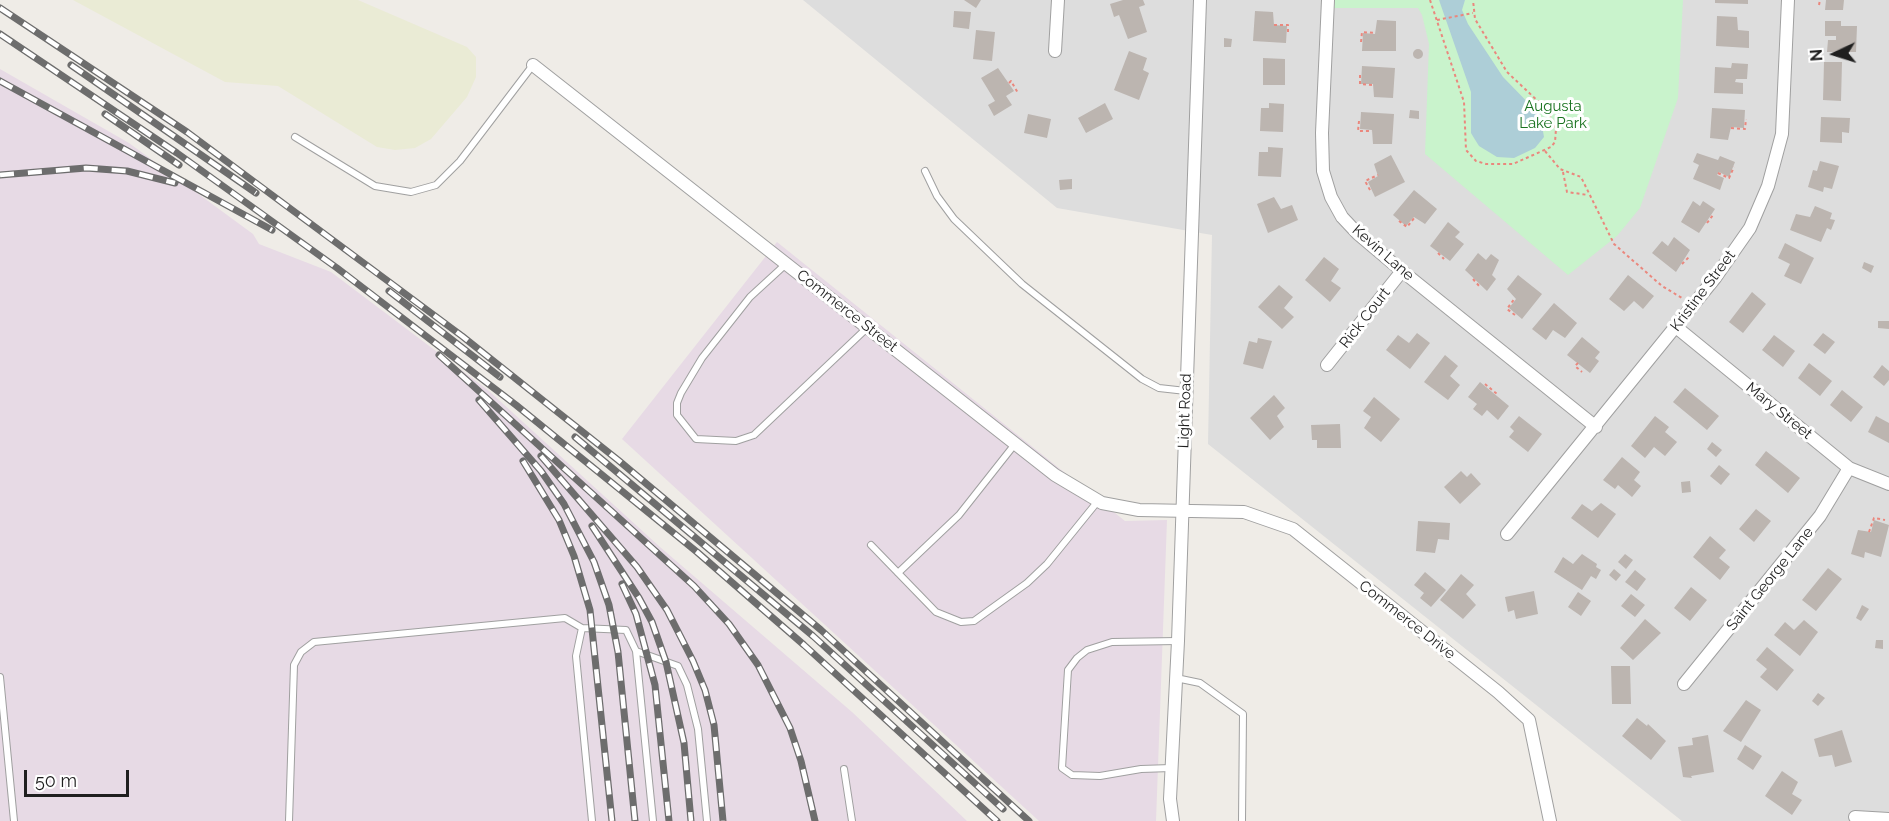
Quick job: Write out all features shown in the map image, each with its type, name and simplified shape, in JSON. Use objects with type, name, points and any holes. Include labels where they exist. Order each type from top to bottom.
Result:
[{"type":"street","points":[[1055,51],[1058,0]]},
{"type":"street","name":"Light Road","points":[[1173,821],[1170,799],[1178,641],[1200,0]]},
{"type":"street","name":"Kevin Lane","points":[[1328,0],[1322,133],[1323,171],[1331,197],[1342,217],[1358,234],[1402,271],[1596,427]]},
{"type":"street","name":"Kristine Street","points":[[1507,534],[1676,327],[1721,270],[1750,228],[1768,186],[1782,134],[1788,0]]},
{"type":"street","name":"Commerce Street","points":[[533,65],[1055,475],[1099,501],[1138,510],[1181,510]]},
{"type":"street","name":"Rick Court","points":[[1328,365],[1402,271]]},
{"type":"street","name":"Mary Street","points":[[1676,327],[1849,468],[1889,484]]},
{"type":"street","name":"Saint George Lane","points":[[1684,684],[1820,516],[1849,468]]},
{"type":"street","name":"Commerce Drive","points":[[1181,510],[1244,512],[1293,529],[1498,692],[1529,720],[1550,821]]},
{"type":"street","points":[[1855,817],[1889,819]]},
{"type":"lane","points":[[295,137],[375,186],[411,192],[436,185],[460,161],[533,65]]},
{"type":"lane","points":[[925,171],[937,196],[954,219],[1022,284],[1152,386],[1186,391]]},
{"type":"lane","points":[[786,264],[750,297],[702,358],[681,393],[677,403],[677,415],[696,439],[736,441],[754,435],[867,328]]},
{"type":"lane","points":[[898,573],[959,515],[1015,444]]},
{"type":"lane","points":[[871,545],[936,612],[961,622],[974,621],[1027,583],[1099,501]]},
{"type":"lane","points":[[289,821],[294,665],[301,652],[314,642],[565,618],[582,628],[626,630],[636,651],[653,821]]},
{"type":"lane","points":[[582,628],[576,656],[592,821]]},
{"type":"lane","points":[[1172,768],[1141,769],[1100,776],[1072,775],[1062,768],[1068,670],[1077,658],[1087,650],[1112,642],[1178,641]]},
{"type":"lane","points":[[636,651],[678,666],[687,685],[698,729],[707,821]]},
{"type":"lane","points":[[0,677],[14,821]]},
{"type":"lane","points":[[1176,678],[1200,683],[1219,694],[1243,714],[1242,821]]},
{"type":"lane","points":[[844,769],[852,821]]},
{"type":"path","points":[[1430,0],[1461,89],[1466,113],[1465,145],[1470,156],[1486,164],[1507,165],[1545,151],[1555,142],[1553,121],[1542,105],[1507,72],[1473,13],[1473,0]]},
{"type":"path","points":[[1820,0],[1820,5]]},
{"type":"path","points":[[1437,20],[1473,13]]},
{"type":"path","points":[[1274,25],[1288,25],[1288,34]]},
{"type":"path","points":[[1361,42],[1362,32],[1375,33]]},
{"type":"path","points":[[1360,75],[1360,84],[1373,85]]},
{"type":"path","points":[[1009,82],[1011,81],[1018,93]]},
{"type":"path","points":[[1731,128],[1745,129],[1746,119]]},
{"type":"path","points":[[1359,121],[1358,131],[1372,131]]},
{"type":"path","points":[[1545,151],[1563,171],[1568,192],[1587,195]]},
{"type":"path","points":[[1718,173],[1729,178],[1734,167]]},
{"type":"path","points":[[1563,171],[1581,177],[1587,195],[1614,244],[1662,286],[1687,301]]},
{"type":"path","points":[[1370,190],[1365,181],[1378,175]]},
{"type":"path","points":[[1707,223],[1713,215]]},
{"type":"path","points":[[1399,222],[1407,227],[1415,217]]},
{"type":"path","points":[[1438,253],[1444,259]]},
{"type":"path","points":[[1682,264],[1689,257]]},
{"type":"path","points":[[1473,279],[1480,287]]},
{"type":"path","points":[[1515,298],[1507,309],[1515,315]]},
{"type":"path","points":[[1578,363],[1575,366],[1582,372]]},
{"type":"path","points":[[1485,384],[1497,394]]},
{"type":"path","points":[[1869,532],[1874,518],[1886,520]]},
{"type":"shaded area","points":[[803,0],[1889,0],[1889,821],[1682,821],[1208,444],[1212,235],[1057,208]]},
{"type":"shaded area","points":[[0,69],[129,143],[253,234],[259,244],[331,272],[489,391],[660,547],[852,712],[967,821],[0,821]]},
{"type":"shaded area","points":[[777,242],[1125,521],[1167,520],[1156,821],[1039,821],[622,439]]},
{"type":"green space","points":[[73,0],[358,0],[467,47],[476,57],[476,77],[467,97],[431,139],[415,148],[395,150],[377,147],[278,86],[225,82]]},
{"type":"green space","name":"Augusta Lake Park","points":[[1335,0],[1683,0],[1678,98],[1640,208],[1617,236],[1568,275],[1425,154],[1429,44],[1418,8],[1334,8]]},
{"type":"water","points":[[1439,0],[1465,0],[1462,10],[1468,24],[1503,77],[1540,115],[1544,137],[1535,148],[1514,158],[1497,157],[1479,146],[1471,133],[1471,92]]},
{"type":"building","points":[[964,0],[981,0],[976,8]]},
{"type":"building","points":[[1123,0],[1143,0],[1145,5],[1139,7],[1147,32],[1128,39],[1119,15],[1114,17],[1110,4]]},
{"type":"building","points":[[1715,0],[1748,0],[1748,4],[1715,3]]},
{"type":"building","points":[[1826,0],[1844,0],[1843,10],[1825,10]]},
{"type":"building","points":[[954,11],[971,12],[969,29],[953,27]]},
{"type":"building","points":[[1255,11],[1273,12],[1274,25],[1287,26],[1286,43],[1253,41]]},
{"type":"building","points":[[1717,16],[1737,17],[1738,30],[1749,31],[1749,48],[1716,46]]},
{"type":"building","points":[[1377,20],[1396,21],[1396,51],[1362,51],[1363,33],[1375,34]]},
{"type":"building","points":[[1825,21],[1841,21],[1841,26],[1857,26],[1856,52],[1827,52],[1828,40],[1836,40],[1836,36],[1825,36]]},
{"type":"building","points":[[976,30],[995,32],[992,61],[973,59]]},
{"type":"building","points":[[1224,38],[1232,39],[1231,47],[1224,47]]},
{"type":"building","points":[[1418,49],[1422,50],[1422,58],[1418,59],[1414,58],[1413,54],[1414,50]]},
{"type":"building","points":[[1129,51],[1147,58],[1143,70],[1149,73],[1139,100],[1114,90]]},
{"type":"building","points":[[1263,58],[1285,59],[1285,85],[1263,85]]},
{"type":"building","points":[[1824,62],[1842,62],[1841,101],[1823,100]]},
{"type":"building","points":[[1732,63],[1748,64],[1747,79],[1736,79],[1735,82],[1743,83],[1743,94],[1714,93],[1715,67],[1731,68]]},
{"type":"building","points":[[1362,66],[1395,68],[1393,98],[1374,97],[1373,84],[1361,84]]},
{"type":"building","points":[[998,68],[1014,91],[1006,96],[1012,105],[994,116],[988,105],[995,101],[981,78]]},
{"type":"building","points":[[1105,103],[1113,119],[1086,133],[1078,118]]},
{"type":"building","points":[[1269,103],[1284,104],[1283,132],[1260,131],[1261,108],[1269,108]]},
{"type":"building","points":[[1712,108],[1745,110],[1744,128],[1731,127],[1728,140],[1710,138]]},
{"type":"building","points":[[1410,110],[1419,111],[1419,119],[1409,118]]},
{"type":"building","points":[[1361,112],[1394,114],[1392,144],[1373,144],[1372,130],[1360,129]]},
{"type":"building","points":[[1028,114],[1051,119],[1047,138],[1024,133]]},
{"type":"building","points":[[1821,117],[1850,118],[1849,133],[1842,132],[1842,143],[1820,142]]},
{"type":"building","points":[[1268,147],[1283,148],[1281,177],[1258,176],[1259,152],[1268,152]]},
{"type":"building","points":[[1697,153],[1718,160],[1720,156],[1735,162],[1729,177],[1719,172],[1717,175],[1724,178],[1720,190],[1693,179],[1699,165],[1693,162]]},
{"type":"building","points":[[1391,155],[1405,182],[1375,197],[1368,182],[1378,176],[1374,164]]},
{"type":"building","points":[[1820,161],[1839,166],[1832,189],[1824,187],[1823,192],[1808,187],[1813,170],[1817,171]]},
{"type":"building","points":[[1072,179],[1072,189],[1060,190],[1059,180]]},
{"type":"building","points":[[1414,190],[1437,209],[1425,224],[1414,217],[1406,226],[1393,215]]},
{"type":"building","points":[[1274,197],[1281,209],[1292,205],[1298,220],[1268,233],[1257,204]]},
{"type":"building","points":[[1693,201],[1700,206],[1703,201],[1715,209],[1699,233],[1681,222]]},
{"type":"building","points":[[1815,206],[1832,213],[1830,219],[1835,220],[1831,230],[1827,228],[1821,242],[1790,230],[1796,214],[1810,217]]},
{"type":"building","points":[[1448,222],[1460,232],[1455,237],[1464,244],[1450,261],[1430,246]]},
{"type":"building","points":[[1674,237],[1690,250],[1676,272],[1652,253],[1662,241],[1668,246]]},
{"type":"building","points":[[1785,243],[1814,258],[1801,284],[1784,276],[1790,264],[1778,258]]},
{"type":"building","points":[[1478,253],[1486,260],[1491,254],[1499,260],[1492,275],[1496,279],[1487,291],[1465,270]]},
{"type":"building","points":[[1324,257],[1339,269],[1331,281],[1341,288],[1330,302],[1305,280]]},
{"type":"building","points":[[1864,262],[1874,266],[1871,273],[1862,268]]},
{"type":"building","points":[[1518,275],[1542,294],[1522,319],[1509,308],[1516,299],[1507,289]]},
{"type":"building","points":[[1628,275],[1654,296],[1643,309],[1634,301],[1624,311],[1609,299]]},
{"type":"building","points":[[1279,285],[1293,297],[1284,308],[1294,317],[1282,329],[1258,307]]},
{"type":"building","points":[[1752,292],[1766,304],[1743,333],[1729,322]]},
{"type":"building","points":[[1554,303],[1577,323],[1565,338],[1553,330],[1546,340],[1532,329]]},
{"type":"building","points":[[1878,321],[1889,321],[1889,329],[1878,328]]},
{"type":"building","points":[[1417,333],[1430,343],[1410,369],[1386,350],[1398,335],[1409,343]]},
{"type":"building","points":[[1823,333],[1835,342],[1825,354],[1813,345]]},
{"type":"building","points":[[1774,335],[1795,351],[1783,367],[1762,350]]},
{"type":"building","points":[[1582,337],[1600,352],[1595,358],[1599,361],[1590,373],[1567,355]]},
{"type":"building","points":[[1258,338],[1272,341],[1263,369],[1243,364],[1249,341],[1257,343]]},
{"type":"building","points":[[1445,355],[1458,366],[1450,376],[1460,385],[1448,400],[1424,382]]},
{"type":"building","points":[[1809,363],[1832,381],[1820,396],[1798,378]]},
{"type":"building","points":[[1882,365],[1889,371],[1889,380],[1884,386],[1873,377]]},
{"type":"building","points":[[1480,382],[1509,406],[1498,420],[1487,410],[1482,416],[1473,409],[1477,404],[1468,397]]},
{"type":"building","points":[[1685,388],[1719,416],[1707,430],[1673,402]]},
{"type":"building","points":[[1842,390],[1863,407],[1851,422],[1830,405]]},
{"type":"building","points":[[1274,395],[1285,408],[1277,416],[1284,427],[1270,440],[1250,418]]},
{"type":"building","points":[[1374,397],[1400,419],[1381,442],[1364,428],[1371,417],[1363,411]]},
{"type":"building","points":[[1519,416],[1542,434],[1528,452],[1509,437],[1514,431],[1510,427]]},
{"type":"building","points":[[1655,416],[1669,427],[1665,432],[1677,442],[1665,456],[1654,447],[1645,458],[1631,446]]},
{"type":"building","points":[[1876,416],[1889,423],[1889,443],[1868,432]]},
{"type":"building","points":[[1340,424],[1341,448],[1317,448],[1317,440],[1312,440],[1311,425]]},
{"type":"building","points":[[1712,442],[1722,450],[1716,457],[1707,449]]},
{"type":"building","points":[[1766,451],[1800,478],[1788,493],[1755,465]]},
{"type":"building","points":[[1622,457],[1640,472],[1634,480],[1641,486],[1632,497],[1618,485],[1615,489],[1603,480]]},
{"type":"building","points":[[1719,465],[1730,474],[1721,485],[1710,476]]},
{"type":"building","points":[[1461,471],[1467,477],[1471,473],[1481,484],[1460,504],[1444,487]]},
{"type":"building","points":[[1690,481],[1691,492],[1682,493],[1681,482]]},
{"type":"building","points":[[1601,503],[1616,514],[1598,538],[1571,518],[1582,504],[1592,511]]},
{"type":"building","points":[[1756,509],[1771,521],[1754,542],[1739,529]]},
{"type":"building","points":[[1874,520],[1889,525],[1881,557],[1865,552],[1864,558],[1851,554],[1858,530],[1871,532]]},
{"type":"building","points":[[1418,521],[1450,523],[1449,540],[1438,539],[1435,553],[1416,551]]},
{"type":"building","points":[[1710,536],[1726,550],[1719,558],[1730,567],[1720,580],[1693,557]]},
{"type":"building","points":[[1582,554],[1597,564],[1596,567],[1601,570],[1596,579],[1591,576],[1582,590],[1554,572],[1563,557],[1573,564]]},
{"type":"building","points":[[1625,554],[1633,560],[1626,569],[1618,562]]},
{"type":"building","points":[[1828,568],[1842,579],[1816,611],[1802,600]]},
{"type":"building","points":[[1614,569],[1621,575],[1616,581],[1609,575]]},
{"type":"building","points":[[1635,570],[1646,579],[1637,591],[1625,582]]},
{"type":"building","points":[[1425,572],[1446,590],[1431,607],[1420,598],[1424,593],[1414,585]]},
{"type":"building","points":[[1461,574],[1474,585],[1466,594],[1476,605],[1463,619],[1440,600]]},
{"type":"building","points":[[1691,587],[1707,600],[1690,621],[1674,608]]},
{"type":"building","points":[[1534,591],[1538,614],[1516,619],[1514,610],[1508,612],[1505,597]]},
{"type":"building","points":[[1578,592],[1591,601],[1581,616],[1568,607]]},
{"type":"building","points":[[1631,594],[1645,605],[1635,617],[1621,606]]},
{"type":"building","points":[[1862,605],[1869,609],[1861,621],[1856,618]]},
{"type":"building","points":[[1645,619],[1661,633],[1633,660],[1620,648]]},
{"type":"building","points":[[1804,620],[1818,632],[1800,656],[1774,635],[1785,622],[1794,630]]},
{"type":"building","points":[[1876,640],[1883,640],[1883,649],[1875,648]]},
{"type":"building","points":[[1767,647],[1794,670],[1777,691],[1760,677],[1767,669],[1756,660]]},
{"type":"building","points":[[1611,666],[1630,666],[1631,704],[1612,704]]},
{"type":"building","points":[[1818,693],[1825,698],[1818,706],[1812,701]]},
{"type":"building","points":[[1746,700],[1761,710],[1741,742],[1723,731]]},
{"type":"building","points":[[1637,718],[1647,726],[1648,724],[1666,741],[1651,760],[1622,736]]},
{"type":"building","points":[[1842,730],[1852,762],[1835,767],[1832,755],[1819,757],[1814,739]]},
{"type":"building","points":[[1708,735],[1714,772],[1691,776],[1692,778],[1683,777],[1678,747],[1693,745],[1692,738]]},
{"type":"building","points":[[1745,745],[1762,756],[1753,770],[1737,759]]},
{"type":"building","points":[[1782,771],[1798,782],[1792,794],[1802,800],[1792,815],[1765,796]]},
{"type":"railway","points":[[0,8],[187,132],[462,336],[618,460],[821,630],[1029,821]]},
{"type":"railway","points":[[0,34],[177,153],[337,268],[516,405],[697,552],[804,645],[997,821]]},
{"type":"railway","points":[[71,65],[256,193]]},
{"type":"railway","points":[[0,81],[272,230]]},
{"type":"railway","points":[[105,114],[179,165]]},
{"type":"railway","points":[[0,175],[86,168],[127,171],[175,183]]},
{"type":"railway","points":[[389,291],[500,377]]},
{"type":"railway","points":[[439,355],[694,586],[729,624],[758,665],[790,728],[801,761],[815,821]]},
{"type":"railway","points":[[479,400],[541,471],[564,504],[594,562],[609,605],[618,652],[635,821]]},
{"type":"railway","points":[[575,437],[813,636],[1003,809]]},
{"type":"railway","points":[[541,456],[637,567],[667,610],[693,661],[705,690],[714,725],[723,821]]},
{"type":"railway","points":[[523,461],[559,520],[574,556],[590,610],[612,821]]},
{"type":"railway","points":[[592,526],[639,598],[652,622],[666,662],[684,743],[691,821]]},
{"type":"railway","points":[[622,584],[636,614],[655,685],[669,821]]}]
